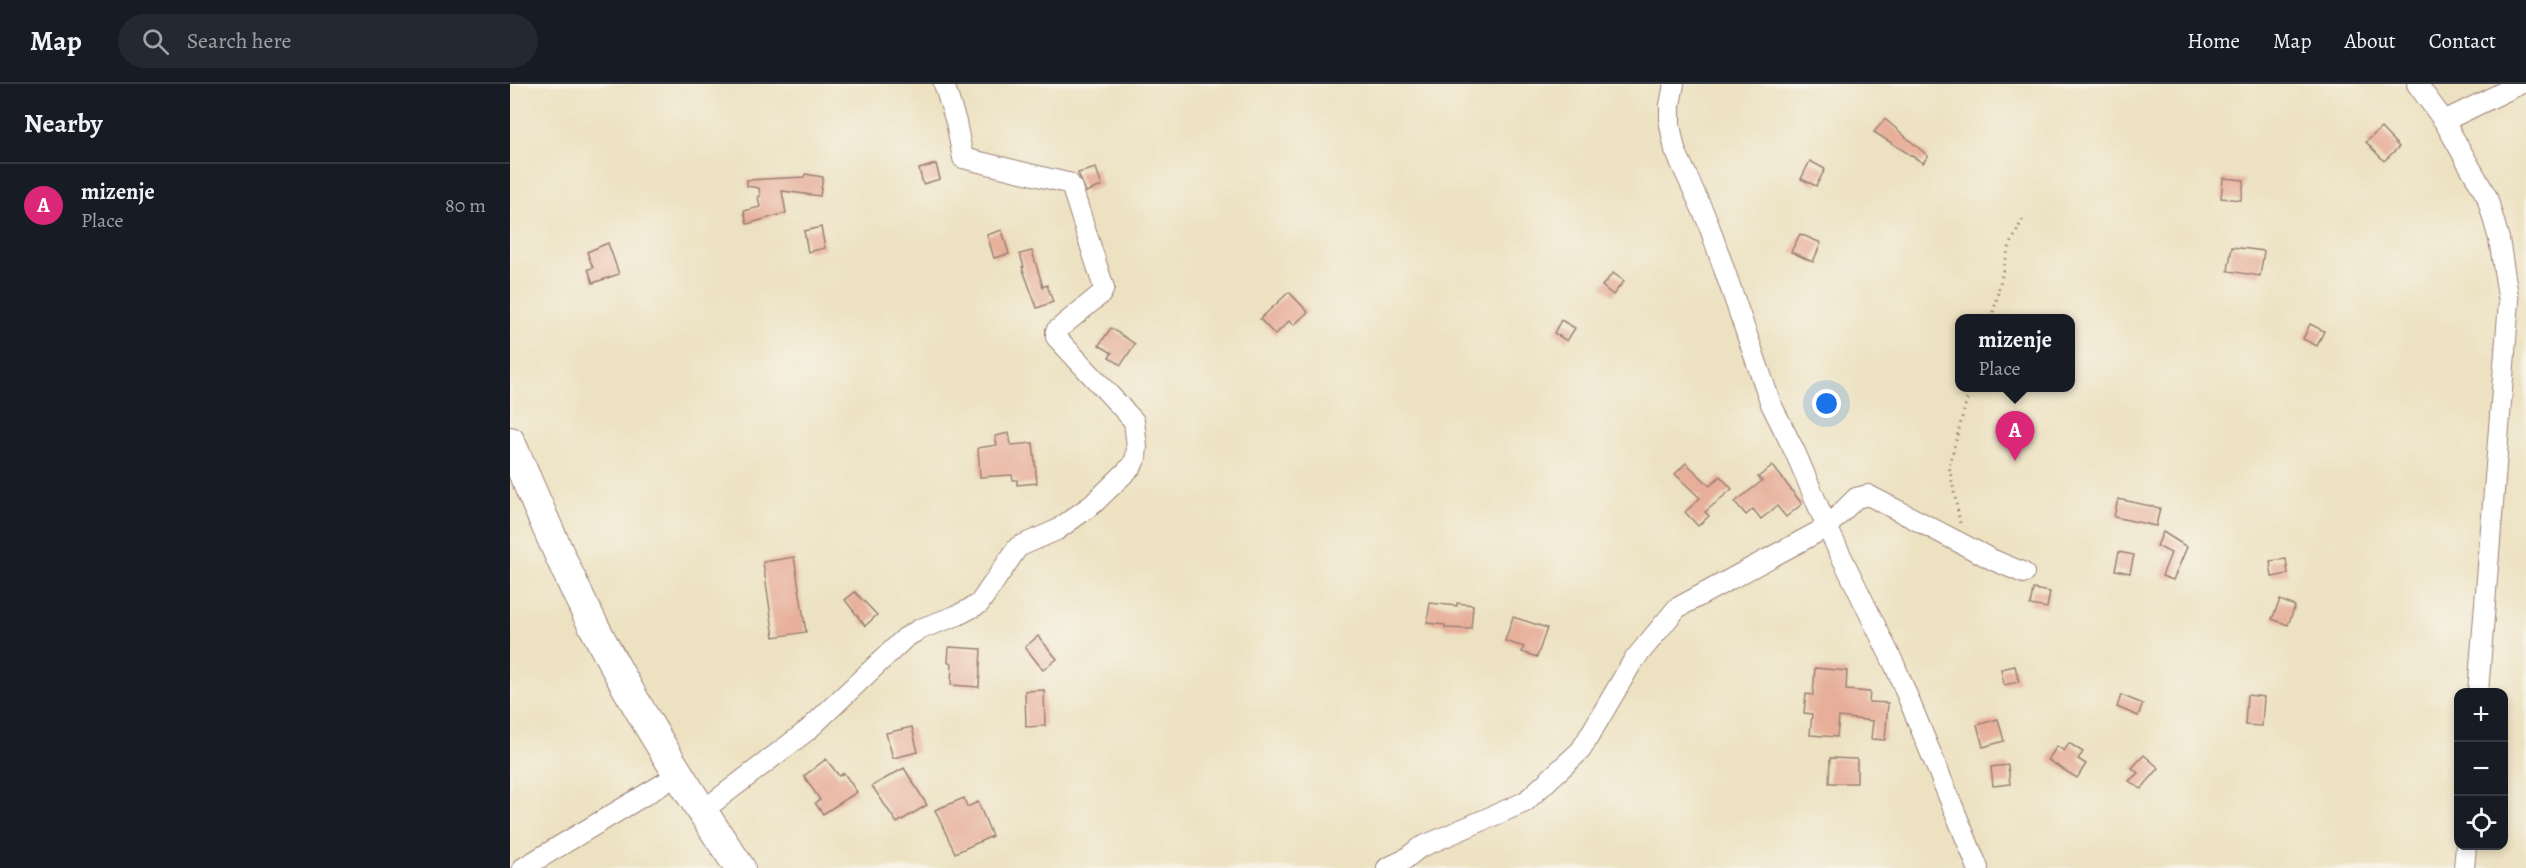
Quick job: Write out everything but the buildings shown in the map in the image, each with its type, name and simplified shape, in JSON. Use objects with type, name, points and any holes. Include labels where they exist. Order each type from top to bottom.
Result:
[{"type":"highway","points":[[510,442],[587,613],[629,692],[701,812],[740,868]]},
{"type":"street","points":[[701,812],[808,730],[905,638],[920,629],[968,611],[979,604],[1018,547],[1057,530],[1093,504],[1132,466],[1136,457],[1134,421],[1056,337],[1056,331],[1101,294],[1104,288],[1072,188],[1069,183],[963,158],[945,84]]},
{"type":"street","points":[[1674,84],[1670,105],[1674,150],[1707,220],[1771,404],[1796,454],[1827,527],[1898,673],[1978,868]]},
{"type":"street","points":[[2417,84],[2444,121],[2487,197],[2499,239],[2509,302],[2478,688]]},
{"type":"street","points":[[2444,121],[2520,84]]},
{"type":"street","points":[[1387,868],[1404,860],[1419,848],[1525,802],[1581,750],[1633,662],[1677,608],[1827,527],[1856,498],[1868,495],[2024,573]]},
{"type":"street","points":[[523,868],[678,775]]},
{"type":"street","points":[[2464,868],[2466,850]]},
{"type":"path","points":[[1993,314],[2008,250],[2024,216]]},
{"type":"path","points":[[1967,546],[1956,512],[1949,466],[1969,392]]},
{"type":"place","name":"mizenje","points":[[2015,461]]}]
